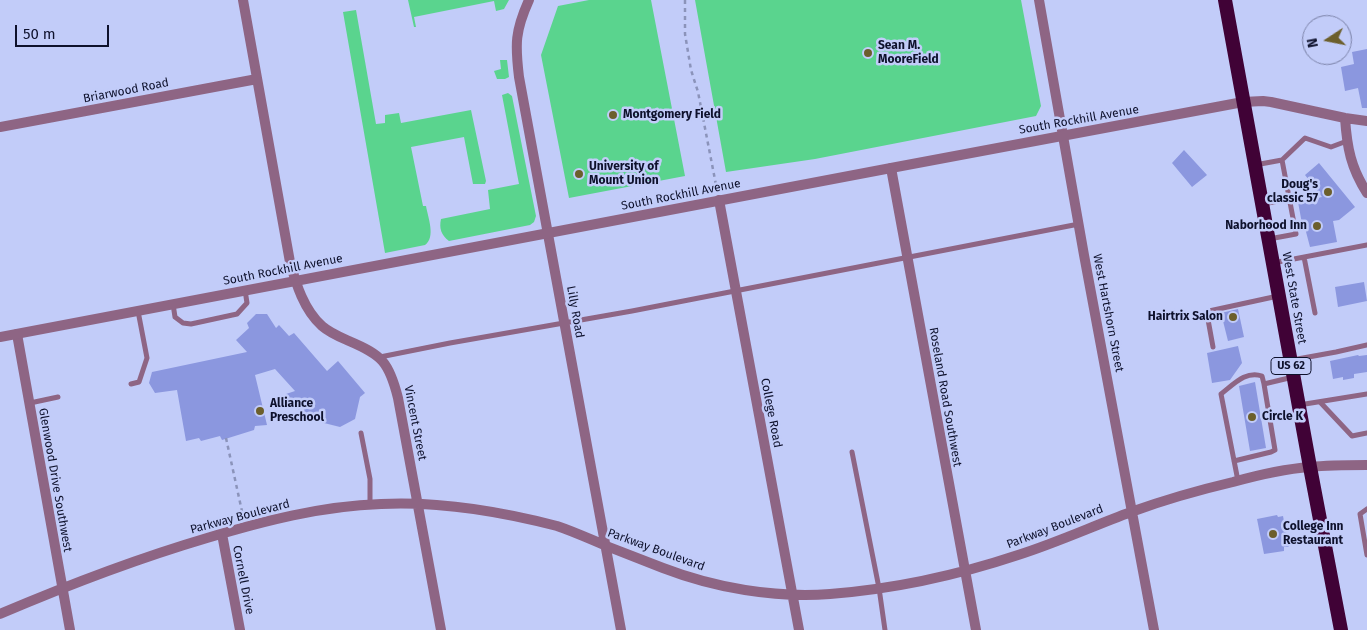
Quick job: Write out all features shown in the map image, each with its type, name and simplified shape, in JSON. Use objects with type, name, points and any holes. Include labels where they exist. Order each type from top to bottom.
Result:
[{"type":"highway","name":"West State Street","points":[[1224,0],[1341,630]]},
{"type":"street","name":"Vincent Street","points":[[243,0],[295,281],[309,310],[322,326],[364,347],[379,357],[394,378],[441,630]]},
{"type":"street","name":"Lilly Road","points":[[529,0],[518,28],[516,52],[519,77],[621,630]]},
{"type":"street","name":"West Hartshorn Street","points":[[1039,0],[1154,630]]},
{"type":"street","name":"Briarwood Road","points":[[0,127],[257,79]]},
{"type":"street","name":"South Rockhill Avenue","points":[[0,337],[1243,102],[1271,102],[1367,121]]},
{"type":"street","points":[[1345,118],[1351,160],[1357,177],[1367,194]]},
{"type":"street","name":"Roseland Road Southwest","points":[[891,168],[976,630]]},
{"type":"street","name":"College Road","points":[[719,200],[800,630]]},
{"type":"street","name":"Glenwood Drive Southwest","points":[[17,334],[70,630]]},
{"type":"street","name":"Parkway Boulevard","points":[[0,614],[62,588],[156,554],[245,527],[328,508],[370,504],[417,504],[478,509],[515,516],[562,528],[692,578],[744,590],[770,593],[828,594],[913,583],[965,571],[1021,554],[1132,511],[1238,480],[1310,467],[1367,465]]},
{"type":"street","name":"Cornell Drive","points":[[222,534],[240,630]]},
{"type":"lane","points":[[1255,165],[1282,160],[1304,138],[1332,147],[1347,141]]},
{"type":"lane","points":[[1268,239],[1296,234],[1282,160]]},
{"type":"lane","points":[[1262,204],[1289,199]]},
{"type":"lane","points":[[379,357],[632,311],[1079,224]]},
{"type":"lane","points":[[1272,263],[1367,245]]},
{"type":"lane","points":[[1304,257],[1314,313]]},
{"type":"lane","points":[[172,304],[175,317],[183,323],[191,324],[237,314],[248,303],[246,290]]},
{"type":"lane","points":[[1213,347],[1207,314],[1210,311],[1278,296]]},
{"type":"lane","points":[[131,384],[139,382],[147,358],[138,311]]},
{"type":"lane","points":[[1290,360],[1336,352],[1367,344]]},
{"type":"lane","points":[[1234,461],[1275,450],[1264,384],[1262,376],[1258,374],[1242,377],[1221,394],[1234,461],[1238,480]]},
{"type":"lane","points":[[1264,384],[1293,377]]},
{"type":"lane","points":[[1298,405],[1367,394]]},
{"type":"lane","points":[[29,403],[58,397]]},
{"type":"lane","points":[[1320,402],[1352,436],[1367,433]]},
{"type":"lane","points":[[361,433],[370,479],[370,504]]},
{"type":"lane","points":[[852,452],[886,630]]},
{"type":"lane","points":[[1367,509],[1360,514],[1367,555]]},
{"type":"path","points":[[685,0],[685,34],[691,70],[698,92],[719,200]]},
{"type":"path","points":[[226,438],[245,527]]},
{"type":"green space","points":[[408,0],[509,0],[504,9],[496,11],[494,1],[414,17],[416,27],[414,27]]},
{"type":"green space","name":"Montgomery Field","points":[[589,0],[651,0],[685,176],[569,198],[541,55],[558,6]]},
{"type":"green space","name":"Sean M. MooreField","points":[[695,0],[1021,0],[1041,106],[1036,116],[815,159],[726,172]]},
{"type":"green space","points":[[356,10],[376,124],[385,123],[385,115],[399,113],[401,123],[471,110],[486,181],[485,184],[473,184],[464,137],[411,147],[423,206],[426,206],[431,232],[425,245],[385,253],[343,12]]},
{"type":"green space","points":[[500,60],[507,60],[509,77],[505,79],[497,79],[494,71],[501,69]]},
{"type":"green space","points":[[508,93],[512,96],[536,216],[534,222],[530,225],[449,241],[441,231],[441,219],[490,209],[488,190],[519,184],[502,95]]},
{"type":"building","points":[[1367,49],[1367,108],[1362,108],[1358,88],[1345,91],[1341,67],[1354,64],[1352,52]]},
{"type":"building","points":[[1184,150],[1207,175],[1192,187],[1172,163]]},
{"type":"building","points":[[1319,163],[1355,207],[1339,220],[1333,221],[1337,242],[1310,247],[1305,228],[1303,229],[1298,202],[1322,197],[1305,175]]},
{"type":"building","points":[[1364,282],[1367,301],[1338,307],[1335,287]]},
{"type":"building","points":[[1238,309],[1244,337],[1228,341],[1221,313]]},
{"type":"building","points":[[256,314],[267,314],[276,328],[279,325],[289,336],[294,333],[327,371],[338,361],[365,393],[360,397],[355,419],[340,427],[324,423],[319,412],[303,415],[286,394],[295,391],[275,369],[255,375],[267,425],[255,426],[254,430],[222,440],[220,436],[201,441],[199,438],[186,441],[177,390],[155,393],[149,383],[152,372],[247,352],[236,340],[249,328],[247,323]]},
{"type":"building","points":[[1238,346],[1242,363],[1230,380],[1212,383],[1207,353]]},
{"type":"building","points":[[1367,355],[1367,372],[1354,374],[1354,378],[1343,380],[1343,377],[1333,379],[1330,361]]},
{"type":"building","name":"Circle K","points":[[1255,382],[1266,448],[1250,451],[1239,386]]},
{"type":"building","points":[[1277,515],[1278,517],[1283,516],[1289,547],[1284,547],[1284,551],[1264,554],[1257,519]]},
{"type":"place","name":"Sean M. MooreField","points":[[868,53]]},
{"type":"place","name":"Montgomery Field","points":[[613,115]]},
{"type":"place","name":"University of Mount Union","points":[[579,174]]},
{"type":"place","name":"Doug's classic 57","points":[[1328,192]]},
{"type":"place","name":"Naborhood Inn","points":[[1317,226]]},
{"type":"place","name":"Hairtrix Salon","points":[[1233,317]]},
{"type":"place","name":"Alliance Preschool","points":[[260,411]]},
{"type":"place","name":"Circle K","points":[[1252,417]]},
{"type":"place","name":"College Inn Restaurant","points":[[1273,534]]}]
